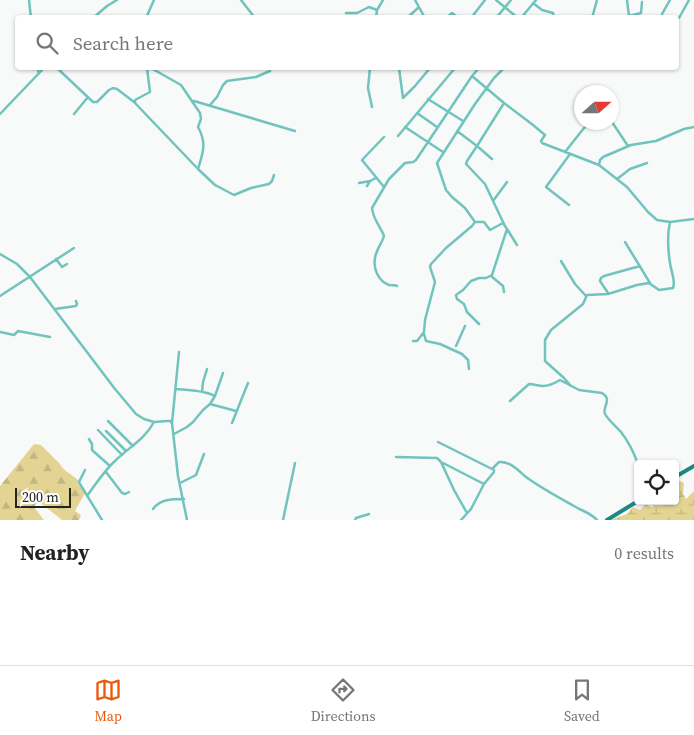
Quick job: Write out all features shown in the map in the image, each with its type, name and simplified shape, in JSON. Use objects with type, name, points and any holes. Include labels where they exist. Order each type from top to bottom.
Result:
[{"type":"main road","points":[[679,475],[694,466]]},
{"type":"main road","points":[[607,520],[634,503]]},
{"type":"street","points":[[29,0],[31,15]]},
{"type":"street","points":[[96,15],[117,0]]},
{"type":"street","points":[[148,15],[154,0]]},
{"type":"street","points":[[241,0],[253,15]]},
{"type":"street","points":[[377,15],[383,0]]},
{"type":"street","points":[[415,0],[423,15]]},
{"type":"street","points":[[473,15],[485,0]]},
{"type":"street","points":[[496,0],[515,15]]},
{"type":"street","points":[[498,15],[511,0]]},
{"type":"street","points":[[522,15],[536,0]]},
{"type":"street","points":[[593,15],[597,0]]},
{"type":"street","points":[[628,0],[629,15]]},
{"type":"street","points":[[662,14],[670,0]]},
{"type":"street","points":[[679,18],[689,0]]},
{"type":"street","points":[[637,15],[641,14],[642,2]]},
{"type":"street","points":[[533,3],[542,10],[554,13],[554,15]]},
{"type":"street","points":[[346,13],[357,13],[369,7],[378,10]]},
{"type":"street","points":[[411,15],[419,8]]},
{"type":"street","points":[[0,114],[42,70]]},
{"type":"street","points":[[59,70],[93,102],[97,102],[109,90],[117,89],[134,102],[198,169],[215,184],[234,195],[251,188],[269,184],[274,175]]},
{"type":"street","points":[[134,102],[150,92],[147,70]]},
{"type":"street","points":[[155,70],[180,83],[193,100],[201,115],[198,126],[203,135],[204,143],[198,169]]},
{"type":"street","points":[[370,70],[368,88],[372,107]]},
{"type":"street","points":[[399,70],[403,98],[428,70]]},
{"type":"street","points":[[398,136],[453,70]]},
{"type":"street","points":[[397,286],[384,282],[375,268],[375,257],[384,236],[372,209],[389,179],[407,162],[413,162],[477,70]]},
{"type":"street","points":[[475,222],[444,186],[436,163],[486,88],[502,70]]},
{"type":"street","points":[[210,105],[227,81],[256,77],[270,71]]},
{"type":"street","points":[[472,76],[533,124],[544,135],[542,143],[599,165],[632,192],[657,220],[670,222],[694,219]]},
{"type":"street","points":[[74,114],[88,97]]},
{"type":"street","points":[[428,99],[463,121]]},
{"type":"street","points":[[193,100],[295,131]]},
{"type":"street","points":[[461,167],[477,146],[504,103]]},
{"type":"street","points":[[417,113],[438,127]]},
{"type":"street","points":[[404,127],[444,152]]},
{"type":"street","points":[[599,165],[602,158],[628,146],[656,141],[684,128],[694,127]]},
{"type":"street","points":[[565,152],[583,130]]},
{"type":"street","points":[[617,130],[628,146]]},
{"type":"street","points":[[457,131],[492,159]]},
{"type":"street","points":[[384,137],[362,160],[384,187]]},
{"type":"street","points":[[569,205],[546,187],[570,154]]},
{"type":"street","points":[[466,162],[485,184],[502,221],[518,245]]},
{"type":"street","points":[[617,179],[630,169],[647,163]]},
{"type":"street","points":[[359,183],[376,178]]},
{"type":"street","points":[[367,186],[370,181]]},
{"type":"street","points":[[493,201],[507,182]]},
{"type":"street","points":[[475,222],[484,222],[490,230],[503,223],[506,229],[491,276]]},
{"type":"street","points":[[469,368],[468,360],[462,354],[426,340],[424,332],[425,320],[435,282],[430,267],[446,248],[475,222]]},
{"type":"street","points":[[625,242],[651,284],[659,290],[674,287],[668,244],[670,222]]},
{"type":"street","points":[[0,296],[74,248]]},
{"type":"street","points":[[0,254],[17,264],[30,277],[126,403],[140,417],[154,422],[170,421],[172,423]]},
{"type":"street","points":[[56,259],[62,268],[67,264]]},
{"type":"street","points":[[561,261],[586,296]]},
{"type":"street","points":[[608,294],[600,281],[601,278],[640,266]]},
{"type":"street","points":[[491,276],[503,286],[504,292]]},
{"type":"street","points":[[479,324],[467,312],[464,304],[457,299],[456,295],[471,280],[491,276]]},
{"type":"street","points":[[586,296],[608,294],[637,285],[651,284]]},
{"type":"street","points":[[571,386],[545,361],[545,340],[551,330],[585,301],[586,296]]},
{"type":"street","points":[[55,309],[76,306],[76,301]]},
{"type":"street","points":[[456,346],[464,326]]},
{"type":"street","points":[[0,332],[14,335],[18,331],[50,337]]},
{"type":"street","points":[[413,341],[417,341],[424,332]]},
{"type":"street","points":[[179,352],[172,423],[179,483],[184,499],[187,520]]},
{"type":"street","points":[[202,392],[207,369]]},
{"type":"street","points":[[174,434],[193,422],[210,404],[223,373]]},
{"type":"street","points":[[510,401],[525,386],[531,383],[544,386],[561,380],[579,390],[605,394],[607,401],[604,409],[606,416],[624,437],[636,460]]},
{"type":"street","points":[[232,423],[248,383]]},
{"type":"street","points":[[176,388],[213,394],[214,396]]},
{"type":"street","points":[[210,404],[236,412]]},
{"type":"street","points":[[108,421],[133,446]]},
{"type":"street","points":[[88,496],[110,466],[147,432],[154,422]]},
{"type":"street","points":[[98,430],[122,455]]},
{"type":"street","points":[[106,431],[126,451]]},
{"type":"street","points":[[89,439],[92,444],[92,450],[110,466]]},
{"type":"street","points":[[438,442],[493,468]]},
{"type":"street","points":[[179,483],[196,476],[204,454]]},
{"type":"street","points":[[396,457],[437,458],[441,462],[467,513]]},
{"type":"street","points":[[462,520],[471,509],[484,484],[494,472],[493,468],[499,462],[504,462],[572,505],[589,513],[597,520]]},
{"type":"street","points":[[283,520],[295,463]]},
{"type":"street","points":[[443,463],[484,484]]},
{"type":"street","points":[[85,470],[79,483],[102,520]]},
{"type":"street","points":[[106,472],[122,492],[125,494],[129,492]]},
{"type":"street","points":[[153,509],[166,500],[184,499]]},
{"type":"street","points":[[355,520],[369,514]]},
{"type":"green space","points":[[34,444],[41,445],[63,468],[79,481],[78,484],[85,493],[75,511],[81,515],[79,520],[62,520],[38,501],[34,507],[44,520],[0,520],[0,486]]},
{"type":"green space","points":[[679,481],[684,483],[683,493],[686,499],[694,491],[694,520],[610,520],[627,514],[633,507],[640,510],[648,505],[653,508],[653,505],[679,505]]}]
